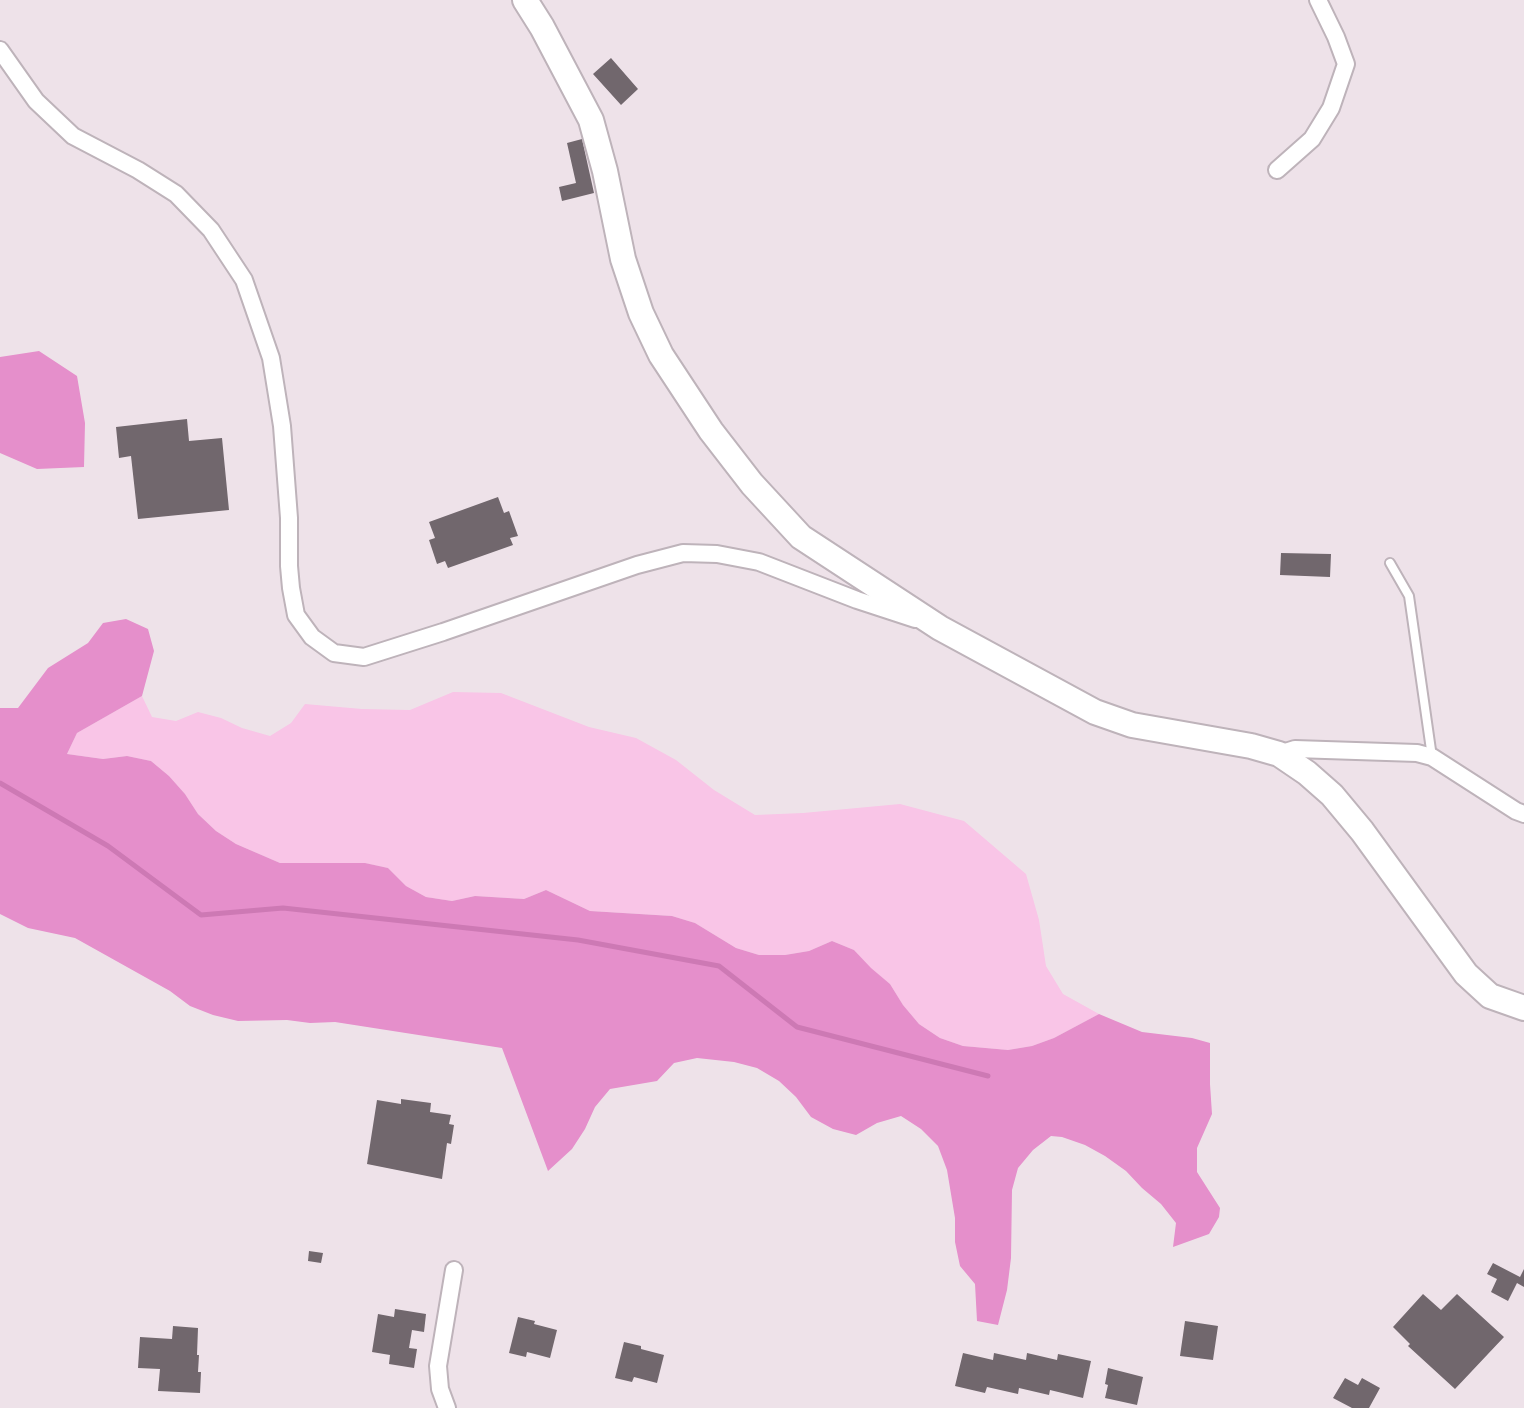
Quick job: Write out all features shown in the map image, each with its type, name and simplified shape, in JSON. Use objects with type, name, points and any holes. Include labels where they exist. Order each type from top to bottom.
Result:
[{"type":"street","points":[[525,0],[591,120],[623,259],[641,313],[661,355],[711,431],[752,484],[801,537],[940,628],[1095,712],[1132,725],[1251,746],[1279,754],[1332,795],[1362,831],[1466,974],[1490,996],[1524,1008]]},
{"type":"street","points":[[1277,170],[1312,139],[1331,108],[1346,64],[1318,0]]},
{"type":"street","points":[[0,50],[36,101],[73,136],[176,194],[211,230],[244,280],[271,358],[282,426],[290,577],[296,615],[312,637],[334,653],[364,657],[637,565],[683,553],[717,554],[759,562],[940,628]]},
{"type":"street","points":[[1279,754],[1295,749],[1417,753],[1432,757],[1524,814]]},
{"type":"street","points":[[447,1408],[440,1389],[438,1366],[454,1270]]},
{"type":"lane","points":[[1390,563],[1409,596],[1432,757]]},
{"type":"shaded area","points":[[39,351],[77,376],[85,423],[84,467],[37,469],[0,453],[0,357]]},
{"type":"shaded area","points":[[126,619],[148,629],[154,651],[142,696],[77,733],[67,754],[103,759],[127,756],[151,761],[169,776],[198,814],[216,831],[236,844],[280,863],[365,863],[388,868],[406,886],[426,897],[452,901],[475,896],[524,899],[546,890],[590,911],[672,916],[695,923],[736,948],[759,955],[809,951],[832,941],[854,950],[890,984],[919,1024],[940,1038],[963,1046],[1008,1050],[1032,1046],[1099,1014],[1142,1032],[1210,1043],[1212,1114],[1197,1148],[1197,1172],[1220,1208],[1219,1217],[1209,1234],[1173,1247],[1176,1223],[1126,1171],[1085,1145],[1051,1136],[1033,1150],[1018,1168],[1012,1190],[1007,1290],[998,1325],[977,1321],[975,1284],[960,1266],[955,1242],[955,1218],[947,1170],[938,1146],[921,1129],[901,1116],[877,1123],[856,1135],[833,1129],[811,1117],[779,1081],[757,1068],[697,1058],[674,1063],[657,1081],[610,1089],[595,1107],[572,1149],[548,1171],[502,1048],[335,1022],[238,1021],[213,1015],[190,1006],[170,991],[75,938],[28,928],[0,914],[0,708],[18,708],[48,668],[88,643],[103,623]]},
{"type":"shaded area","points":[[453,692],[501,693],[589,727],[636,738],[676,760],[714,790],[755,815],[900,804],[964,821],[1026,874],[1039,920],[1046,966],[1063,994],[1099,1014],[1032,1046],[1008,1050],[963,1046],[940,1038],[919,1024],[890,984],[854,950],[832,941],[809,951],[759,955],[736,948],[695,923],[672,916],[590,911],[546,890],[524,899],[475,896],[452,901],[426,897],[406,886],[388,868],[364,863],[280,863],[236,844],[216,831],[198,814],[169,776],[151,761],[127,756],[103,759],[67,754],[77,733],[142,696],[152,717],[176,721],[198,712],[270,736],[291,723],[305,704],[410,710]]},
{"type":"building","points":[[611,58],[638,89],[621,105],[593,74]]},
{"type":"building","points":[[582,139],[594,193],[562,201],[559,187],[576,183],[567,143]]},
{"type":"building","points":[[187,419],[189,441],[222,438],[229,510],[138,519],[131,456],[119,458],[116,427]]},
{"type":"building","points":[[498,497],[504,513],[509,511],[518,536],[510,538],[513,545],[448,568],[445,561],[437,564],[429,540],[435,538],[429,522]]},
{"type":"building","points":[[1281,553],[1331,554],[1330,577],[1280,575]]},
{"type":"building","points":[[401,1099],[431,1103],[430,1112],[451,1115],[449,1124],[454,1125],[451,1144],[447,1143],[442,1179],[367,1164],[377,1100],[401,1104]]},
{"type":"building","points":[[309,1251],[323,1253],[321,1263],[308,1261]]},
{"type":"building","points":[[1493,1263],[1520,1277],[1524,1269],[1524,1287],[1517,1283],[1508,1301],[1491,1292],[1497,1279],[1487,1274]]},
{"type":"building","points":[[1423,1294],[1441,1310],[1457,1294],[1504,1337],[1455,1389],[1408,1346],[1410,1344],[1393,1327]]},
{"type":"building","points":[[395,1309],[426,1314],[424,1332],[412,1330],[409,1348],[417,1349],[414,1368],[389,1364],[390,1355],[372,1352],[378,1314],[394,1317]]},
{"type":"building","points":[[518,1317],[557,1330],[550,1358],[527,1352],[526,1357],[509,1353]]},
{"type":"building","points":[[1185,1321],[1218,1326],[1213,1360],[1180,1356]]},
{"type":"building","points":[[173,1326],[198,1328],[200,1393],[158,1391],[160,1369],[138,1368],[140,1337],[172,1339]]},
{"type":"building","points":[[624,1342],[664,1355],[657,1383],[634,1377],[632,1382],[615,1378]]},
{"type":"building","points":[[963,1353],[993,1360],[994,1353],[1026,1360],[1027,1353],[1057,1360],[1058,1354],[1091,1361],[1083,1398],[1050,1390],[1049,1395],[1019,1388],[1018,1394],[987,1387],[985,1393],[955,1386]]},
{"type":"building","points":[[1108,1368],[1143,1377],[1137,1405],[1105,1398]]},
{"type":"building","points":[[1345,1378],[1358,1385],[1362,1378],[1380,1388],[1369,1408],[1352,1408],[1333,1398]]},
{"type":"waterway","points":[[0,783],[108,846],[201,915],[283,908],[578,940],[719,966],[797,1027],[988,1076]]}]
